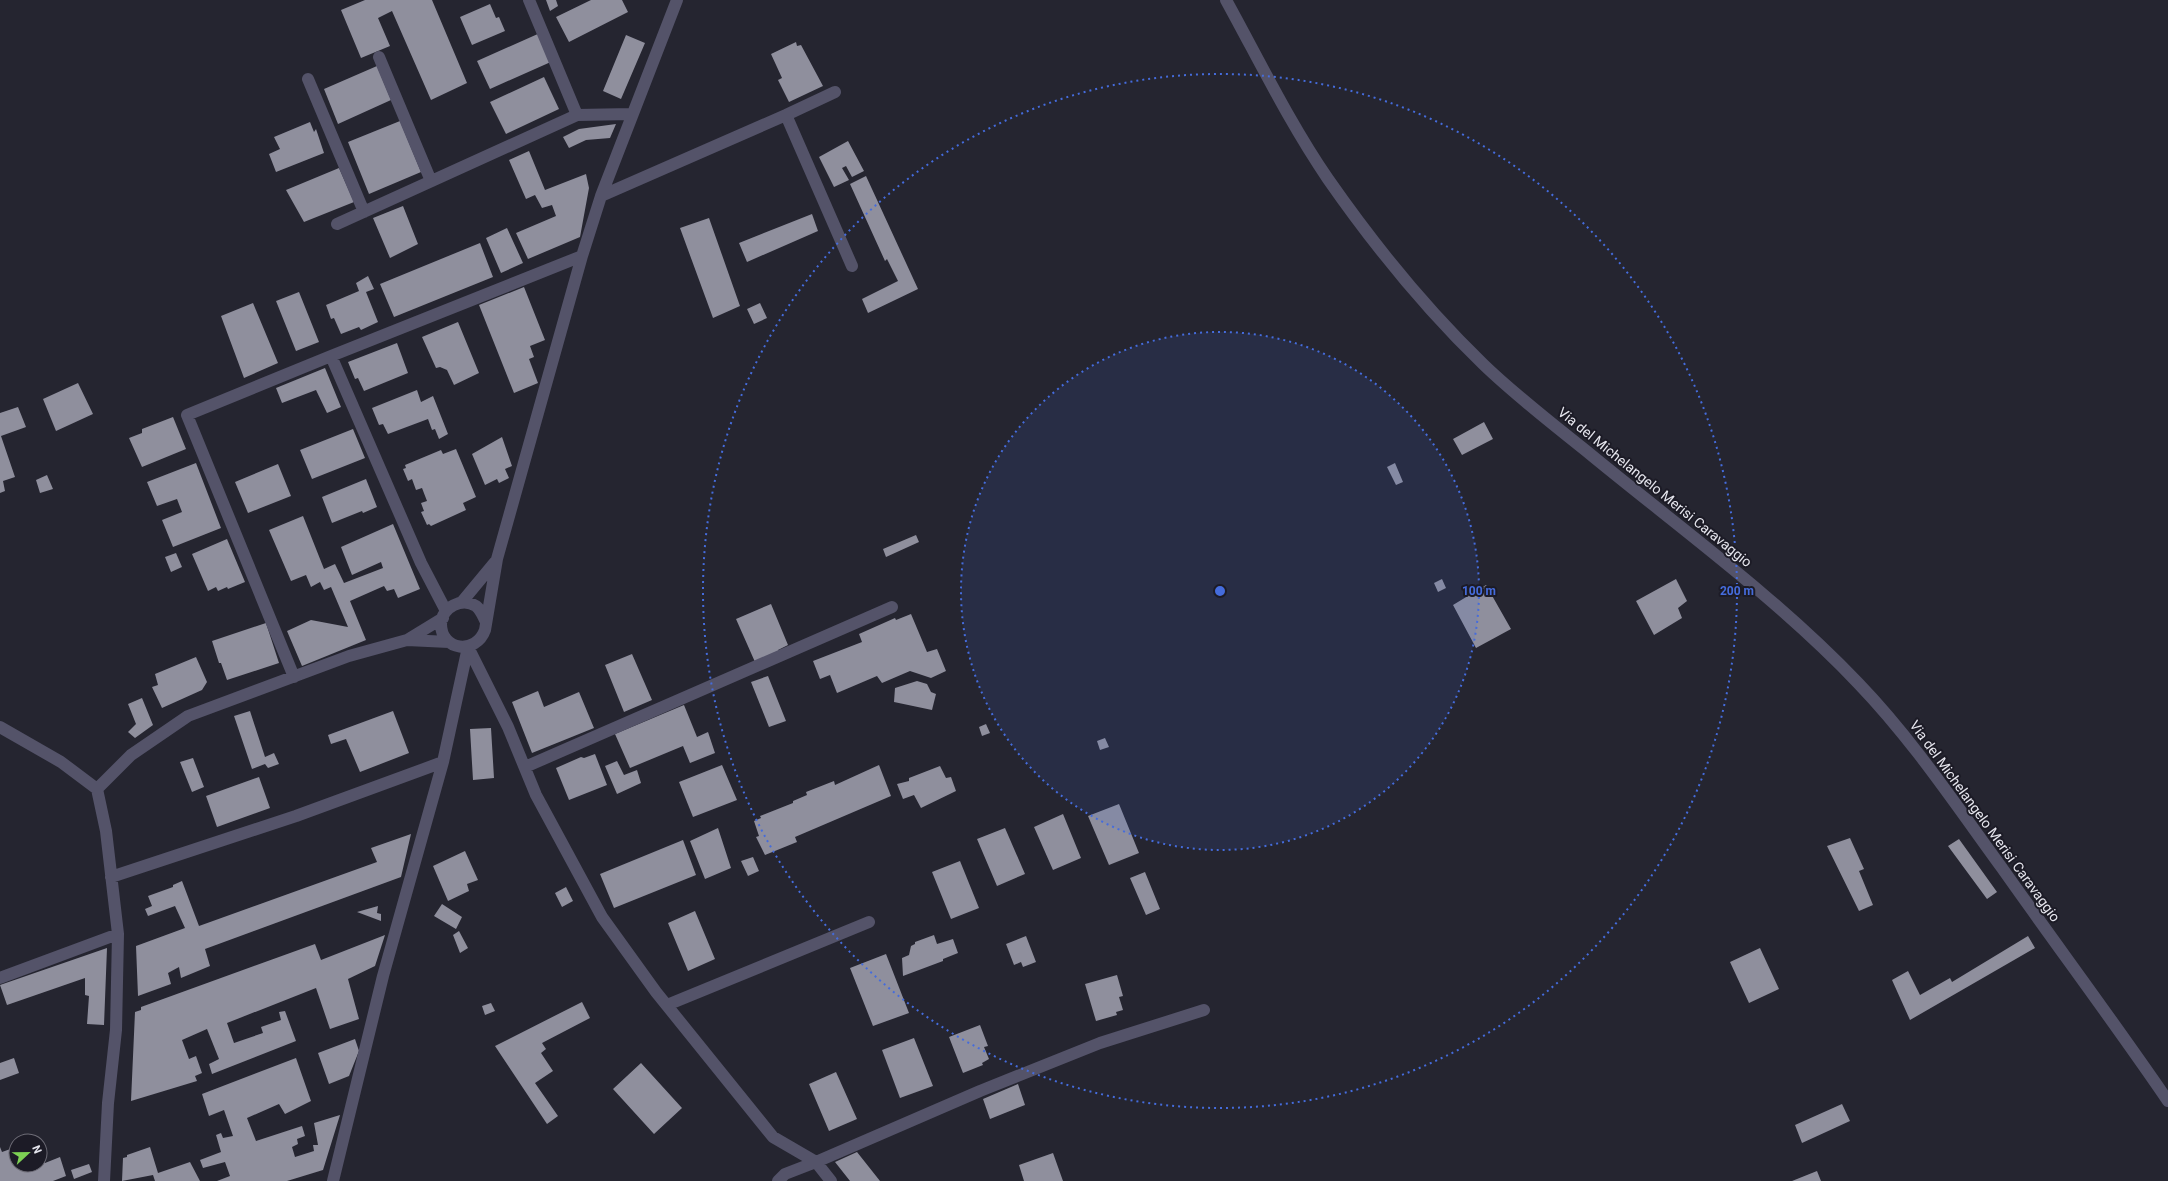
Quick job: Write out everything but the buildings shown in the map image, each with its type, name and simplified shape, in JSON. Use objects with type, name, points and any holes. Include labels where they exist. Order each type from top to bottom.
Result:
[{"type":"street","points":[[529,0],[577,115]]},
{"type":"street","points":[[331,356],[444,614],[441,625],[444,636],[449,642],[459,647],[468,647],[477,643],[482,637],[497,559],[582,256],[601,196],[677,0]]},
{"type":"street","name":"Via del Michelangelo Merisi Caravaggio","points":[[1226,0],[1293,122],[1327,177],[1390,262],[1422,301],[1491,372],[1568,437],[1734,571],[1818,643],[1859,684],[1897,728],[1945,789],[2168,1101]]},
{"type":"street","points":[[379,57],[431,181]]},
{"type":"street","points":[[308,79],[364,212]]},
{"type":"street","points":[[601,196],[835,92]]},
{"type":"street","points":[[337,224],[577,115],[632,114]]},
{"type":"street","points":[[786,115],[852,266]]},
{"type":"street","points":[[294,677],[187,416],[331,356],[582,256]]},
{"type":"street","points":[[461,603],[497,559]]},
{"type":"street","points":[[407,640],[444,614],[452,606],[461,603],[468,603],[476,606],[482,612],[486,622]]},
{"type":"street","points":[[525,767],[892,607]]},
{"type":"street","points":[[96,789],[131,755],[188,716],[349,656],[407,640],[449,642]]},
{"type":"street","points":[[468,647],[508,727],[536,795],[602,917],[667,1005],[773,1137],[816,1162],[831,1181]]},
{"type":"street","points":[[333,1181],[384,976],[443,762],[468,647]]},
{"type":"street","points":[[0,727],[61,762],[96,789],[106,831],[118,934],[116,1030],[104,1181]]},
{"type":"street","points":[[111,877],[296,816],[443,762]]},
{"type":"street","points":[[667,1005],[869,922]]},
{"type":"street","points":[[0,978],[118,934]]},
{"type":"street","points":[[778,1181],[785,1174],[1100,1042],[1204,1010]]}]
